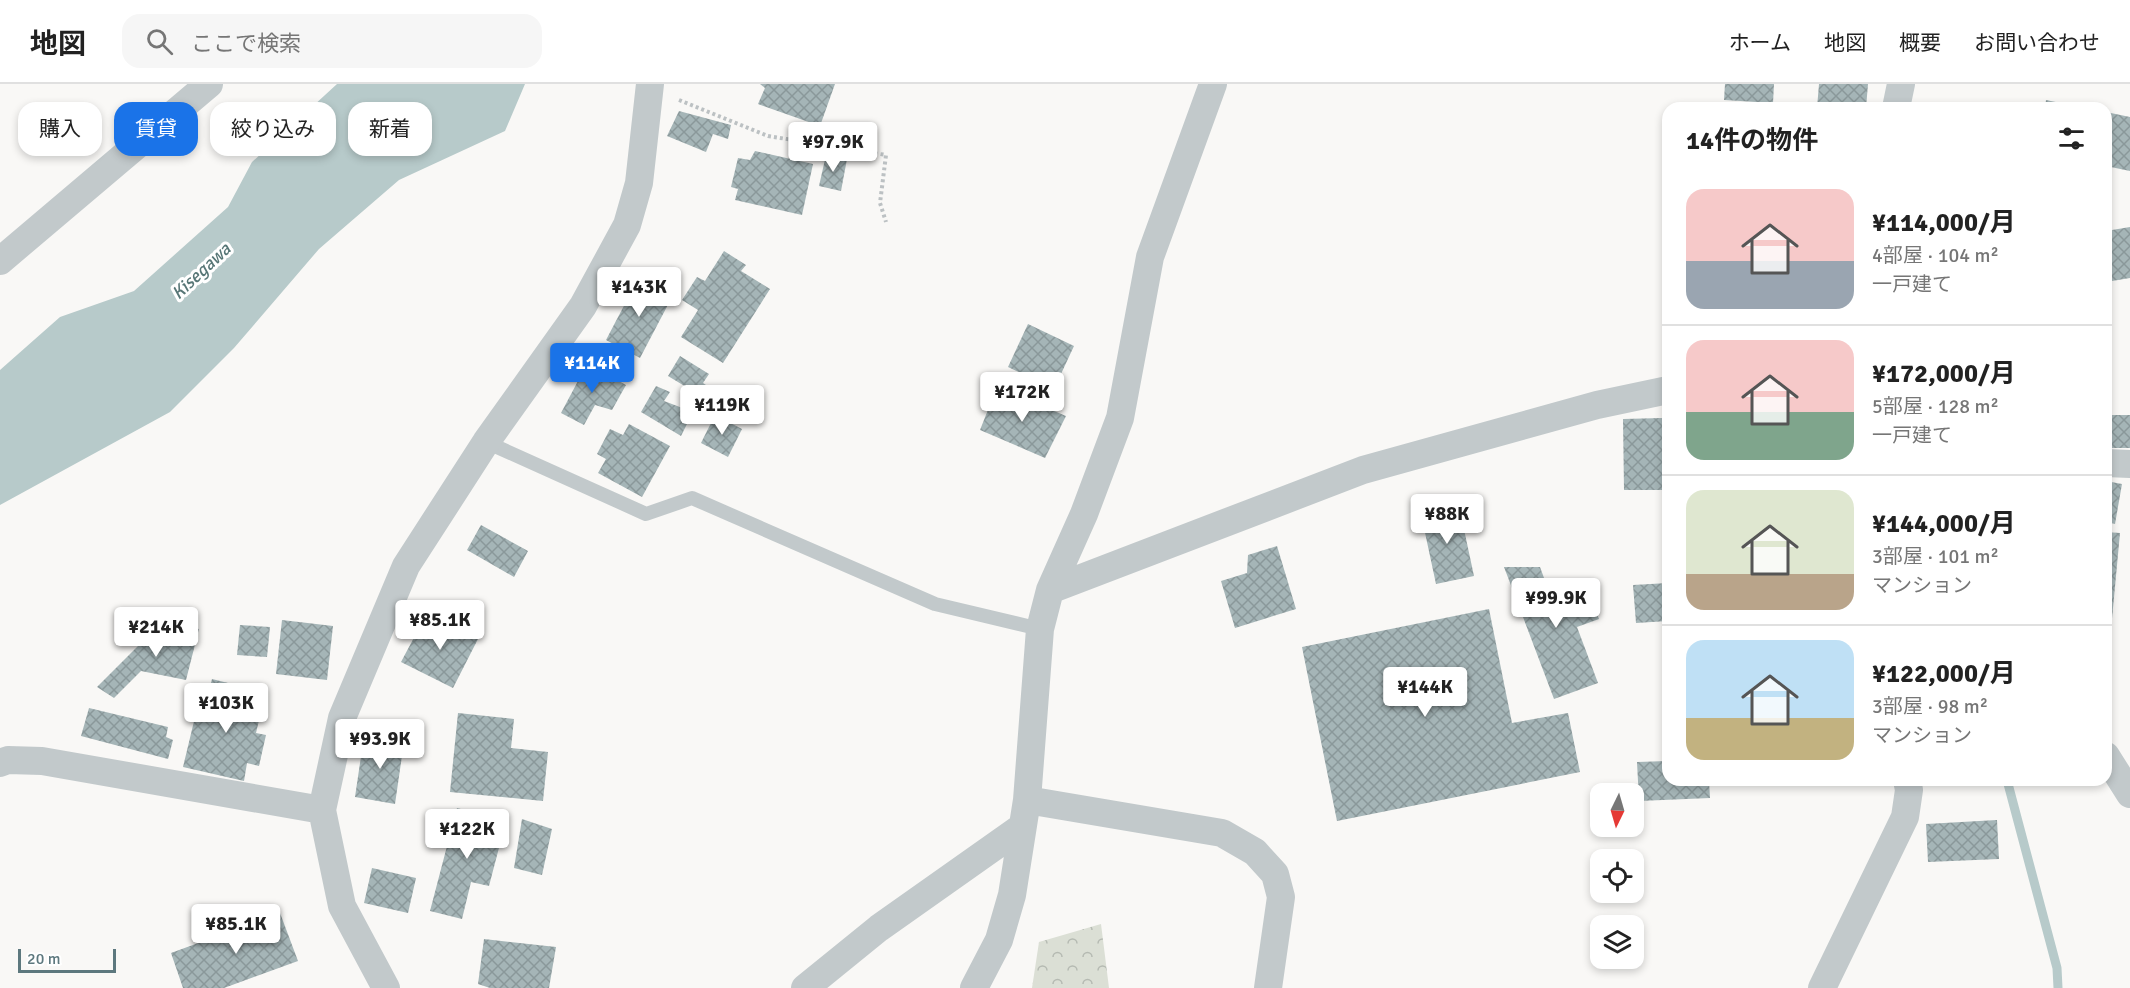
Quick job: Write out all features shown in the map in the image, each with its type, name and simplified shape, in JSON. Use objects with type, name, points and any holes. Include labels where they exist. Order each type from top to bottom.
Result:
[{"type":"street","points":[[1,259],[209,84]]},
{"type":"street","points":[[974,988],[999,940],[1012,895],[1025,814],[1040,629],[1050,590],[1084,514],[1120,418],[1150,256],[1213,84]]},
{"type":"street","points":[[1897,102],[1901,84]]},
{"type":"street","points":[[386,988],[342,906],[322,810],[342,718],[406,566],[486,442],[583,306],[627,225],[639,183],[650,86]]},
{"type":"street","points":[[1050,590],[1363,470],[1597,405],[1662,391]]},
{"type":"street","points":[[2112,463],[2130,464]]},
{"type":"street","points":[[3,769],[42,761],[322,810]]},
{"type":"street","points":[[2112,766],[2130,794]]},
{"type":"street","points":[[1822,988],[1905,817],[1908,786]]},
{"type":"street","points":[[805,988],[1025,814],[1222,832],[1255,852],[1275,874],[1281,897],[1268,988]]},
{"type":"lane","points":[[486,442],[646,514],[692,498],[935,604],[1040,629]]},
{"type":"path","points":[[650,86],[768,136],[886,155],[880,203],[886,222]]},
{"type":"green space","points":[[1101,924],[1109,988],[1032,988],[1039,942]]},
{"type":"water","name":"Kisegawa","points":[[337,84],[525,84],[505,131],[399,180],[319,249],[234,348],[170,412],[0,505],[0,370],[60,317],[134,291],[228,207],[252,162],[259,156],[336,156],[336,102],[317,102]]},
{"type":"building","points":[[760,84],[835,84],[820,126],[758,104],[765,88]]},
{"type":"building","points":[[1725,84],[1774,84],[1773,102],[1724,100]]},
{"type":"building","points":[[1819,84],[1868,84],[1866,102],[1818,102]]},
{"type":"building","points":[[679,111],[731,125],[728,139],[713,134],[706,152],[667,136]]},
{"type":"building","points":[[2112,113],[2130,117],[2130,171],[2112,167]]},
{"type":"building","points":[[755,151],[813,164],[802,215],[735,200],[738,189],[731,187],[738,158],[750,160]]},
{"type":"building","points":[[826,155],[847,159],[841,191],[819,186]]},
{"type":"building","points":[[2130,227],[2130,278],[2112,281],[2112,230]]},
{"type":"building","points":[[724,251],[746,265],[741,271],[770,289],[723,363],[681,337],[698,310],[682,300],[697,277],[705,281]]},
{"type":"building","points":[[638,279],[672,297],[640,358],[606,340]]},
{"type":"building","points":[[1028,324],[1074,346],[1054,389],[1008,367]]},
{"type":"building","points":[[680,356],[709,374],[703,383],[712,389],[706,399],[668,376]]},
{"type":"building","points":[[587,364],[626,385],[612,410],[595,405],[584,425],[561,413]]},
{"type":"building","points":[[656,386],[670,392],[664,401],[693,412],[681,436],[641,412]]},
{"type":"building","points":[[997,387],[1066,416],[1045,458],[980,430]]},
{"type":"building","points":[[715,415],[742,429],[728,457],[701,443]]},
{"type":"building","points":[[2112,415],[2130,415],[2130,448],[2112,448]]},
{"type":"building","points":[[1662,418],[1662,490],[1624,490],[1623,419]]},
{"type":"building","points":[[629,424],[670,446],[642,497],[598,473],[606,459],[597,454],[610,429],[623,435]]},
{"type":"building","points":[[2112,482],[2122,484],[2115,524],[2112,523]]},
{"type":"building","points":[[1459,506],[1474,576],[1436,584],[1421,514]]},
{"type":"building","points":[[481,525],[528,551],[514,577],[467,550]]},
{"type":"building","points":[[2112,532],[2120,533],[2112,619]]},
{"type":"building","points":[[1277,546],[1296,609],[1235,628],[1221,581],[1247,573],[1248,555]]},
{"type":"building","points":[[1504,567],[1540,567],[1551,597],[1586,584],[1599,619],[1577,627],[1598,683],[1554,699]]},
{"type":"building","points":[[1662,583],[1662,621],[1636,623],[1633,585]]},
{"type":"building","points":[[1489,609],[1512,723],[1568,713],[1580,772],[1337,821],[1302,647]]},
{"type":"building","points":[[426,615],[478,639],[453,688],[401,662]]},
{"type":"building","points":[[282,620],[333,626],[327,680],[276,674]]},
{"type":"building","points":[[172,622],[199,629],[186,680],[141,671],[114,698],[97,687],[156,628],[167,639]]},
{"type":"building","points":[[240,625],[270,627],[267,657],[237,655]]},
{"type":"building","points":[[212,679],[236,685],[235,693],[264,699],[256,733],[266,735],[259,766],[247,763],[244,781],[183,767],[195,717],[202,718]]},
{"type":"building","points":[[89,708],[168,727],[166,737],[173,740],[168,759],[81,736]]},
{"type":"building","points":[[458,713],[514,719],[511,748],[548,752],[543,801],[450,792]]},
{"type":"building","points":[[364,736],[404,742],[395,804],[355,797]]},
{"type":"building","points":[[1662,761],[1662,786],[1709,786],[1710,798],[1644,801],[1644,783],[1638,783],[1637,762]]},
{"type":"building","points":[[457,808],[506,821],[489,886],[471,882],[462,919],[430,911]]},
{"type":"building","points":[[522,819],[552,829],[542,875],[514,868]]},
{"type":"building","points":[[1997,820],[1999,859],[1928,862],[1926,824]]},
{"type":"building","points":[[372,868],[416,878],[408,913],[364,903]]},
{"type":"building","points":[[280,913],[298,961],[224,988],[183,988],[171,953]]},
{"type":"building","points":[[484,939],[556,947],[549,988],[490,988],[478,984]]},
{"type":"waterway","points":[[2009,786],[2057,968],[2058,988]]}]
